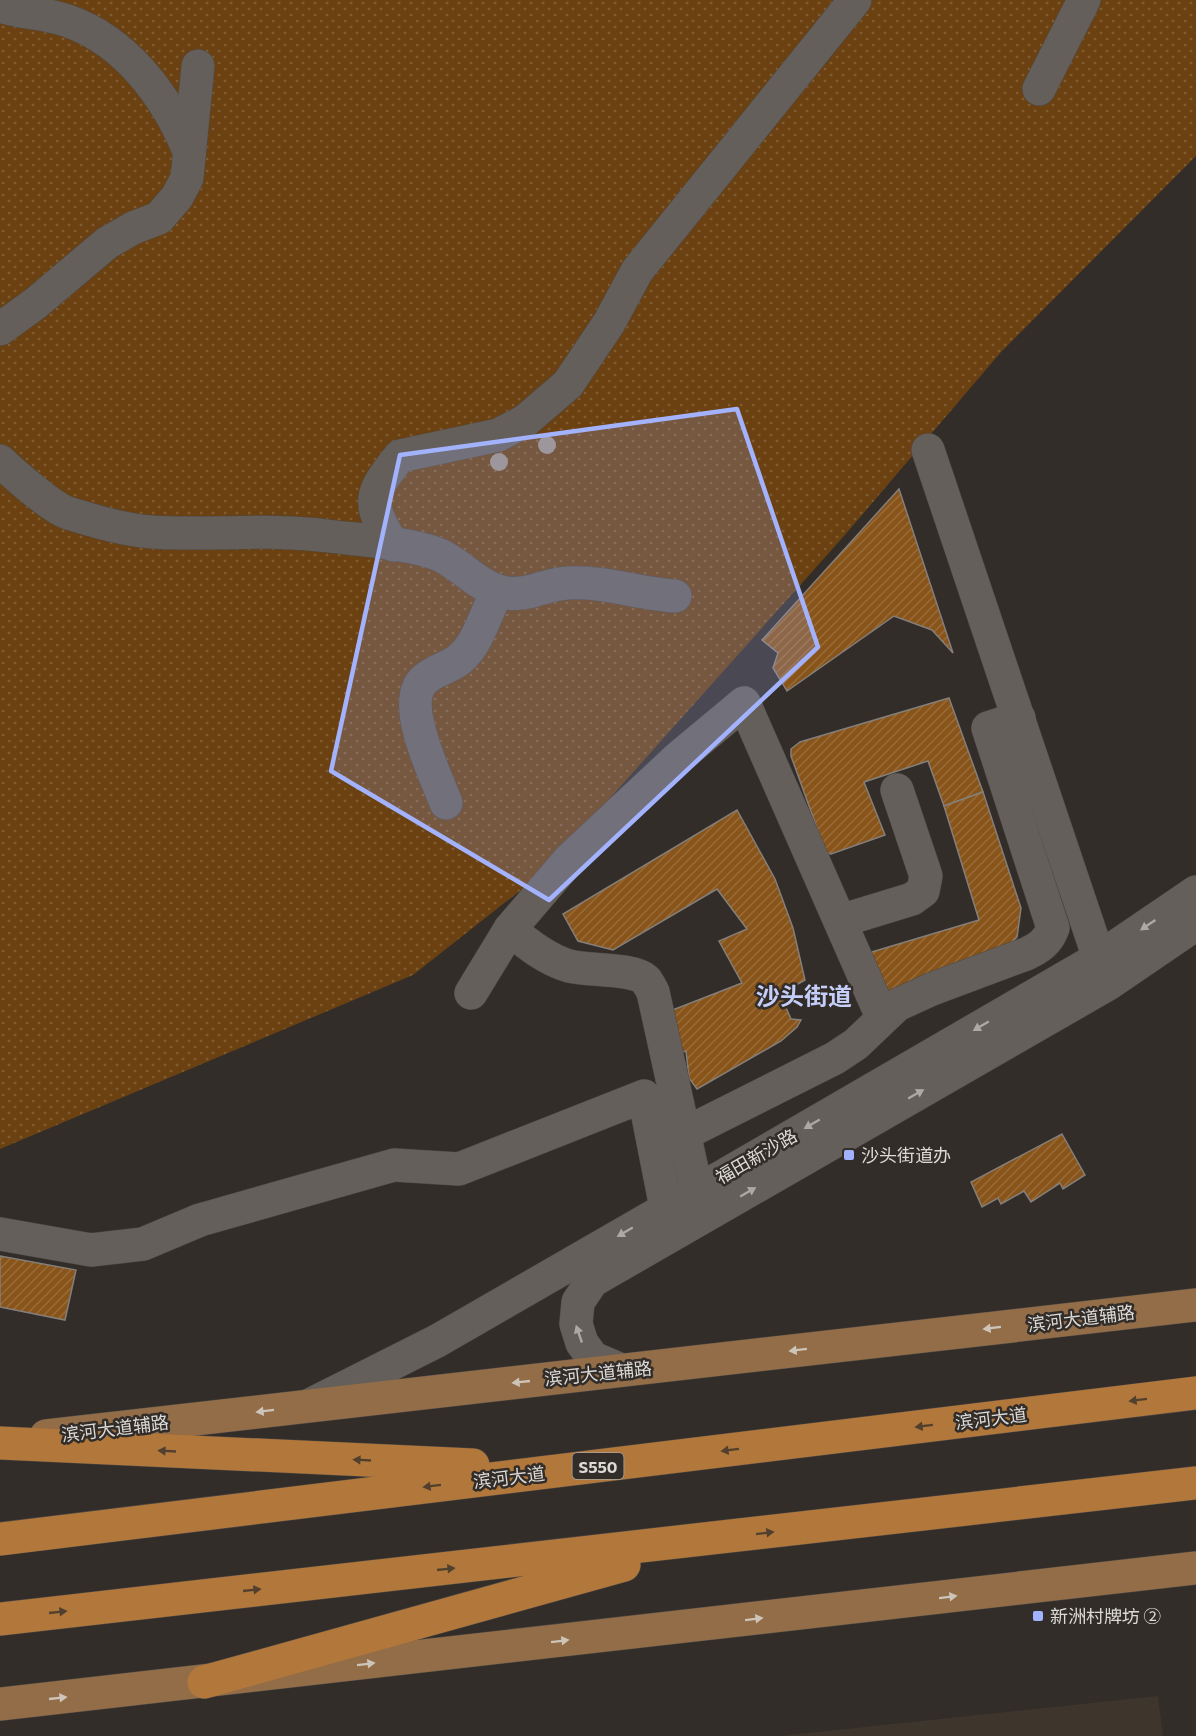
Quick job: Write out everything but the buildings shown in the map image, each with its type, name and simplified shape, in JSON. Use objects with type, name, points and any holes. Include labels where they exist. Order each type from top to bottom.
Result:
[{"type":"highway","name":"滨河大道","points":[[0,1539],[1196,1393]]},
{"type":"highway","points":[[0,1442],[567,1470]]},
{"type":"highway","points":[[0,1618],[1196,1484]]},
{"type":"highway","points":[[204,1682],[720,1538]]},
{"type":"main road","name":"滨河大道辅路","points":[[0,1442],[1196,1305]]},
{"type":"main road","points":[[0,1704],[1195,1573]]},
{"type":"street","points":[[393,545],[375,515],[374,504],[377,489],[400,456],[498,435],[525,421],[568,384],[609,323],[637,271],[855,0]]},
{"type":"street","points":[[1039,89],[1084,0]]},
{"type":"street","points":[[0,6],[70,21],[124,55],[145,75],[160,97],[180,129],[188,149]]},
{"type":"street","points":[[0,328],[36,303],[108,243],[133,228],[159,218],[177,197],[187,178],[188,149],[198,66]]},
{"type":"street","points":[[928,450],[1103,971]]},
{"type":"street","points":[[2,466],[64,513],[151,532],[306,533],[393,545],[440,555],[475,580],[498,591],[530,593],[566,583],[601,583],[646,594],[675,596]]},
{"type":"street","points":[[446,803],[416,720],[414,704],[416,690],[423,680],[463,657],[498,591]]},
{"type":"street","points":[[471,993],[510,929],[569,860],[678,758],[744,703],[882,1017]]},
{"type":"street","points":[[686,1133],[835,1058],[856,1044],[897,1005],[932,988],[1039,948],[1050,937],[1053,928],[988,728],[1019,718]]},
{"type":"street","points":[[840,921],[912,898],[923,891],[926,876],[897,790]]},
{"type":"street","name":"福田新沙路","points":[[1103,971],[1196,892]]},
{"type":"street","name":"福田新沙路","points":[[307,1406],[669,1222],[1103,971],[1196,924]]},
{"type":"street","points":[[510,929],[527,944],[566,965],[587,970],[632,974],[645,980],[653,992],[701,1204]]},
{"type":"street","points":[[0,1234],[91,1250],[143,1244],[200,1220],[394,1165],[459,1169],[644,1096],[669,1222]]},
{"type":"street","name":"福田新沙路","points":[[621,1370],[593,1358],[582,1342],[576,1324],[578,1302],[592,1281],[669,1222]]},
{"type":"highlighted area","points":[[737,409],[818,647],[549,900],[331,771],[400,455]]},
{"type":"shaded area","points":[[0,0],[1196,0],[1196,156],[1001,352],[844,536],[545,871],[413,975],[0,1149]]},
{"type":"shaded area","points":[[1158,1696],[1163,1736],[780,1736]]},
{"type":"place","name":"沙头街道办","points":[[849,1155]]},
{"type":"place","name":"新洲村牌坊 ②","points":[[1038,1616]]},
{"type":"district","name":"沙头街道","points":[[804,995]]}]
